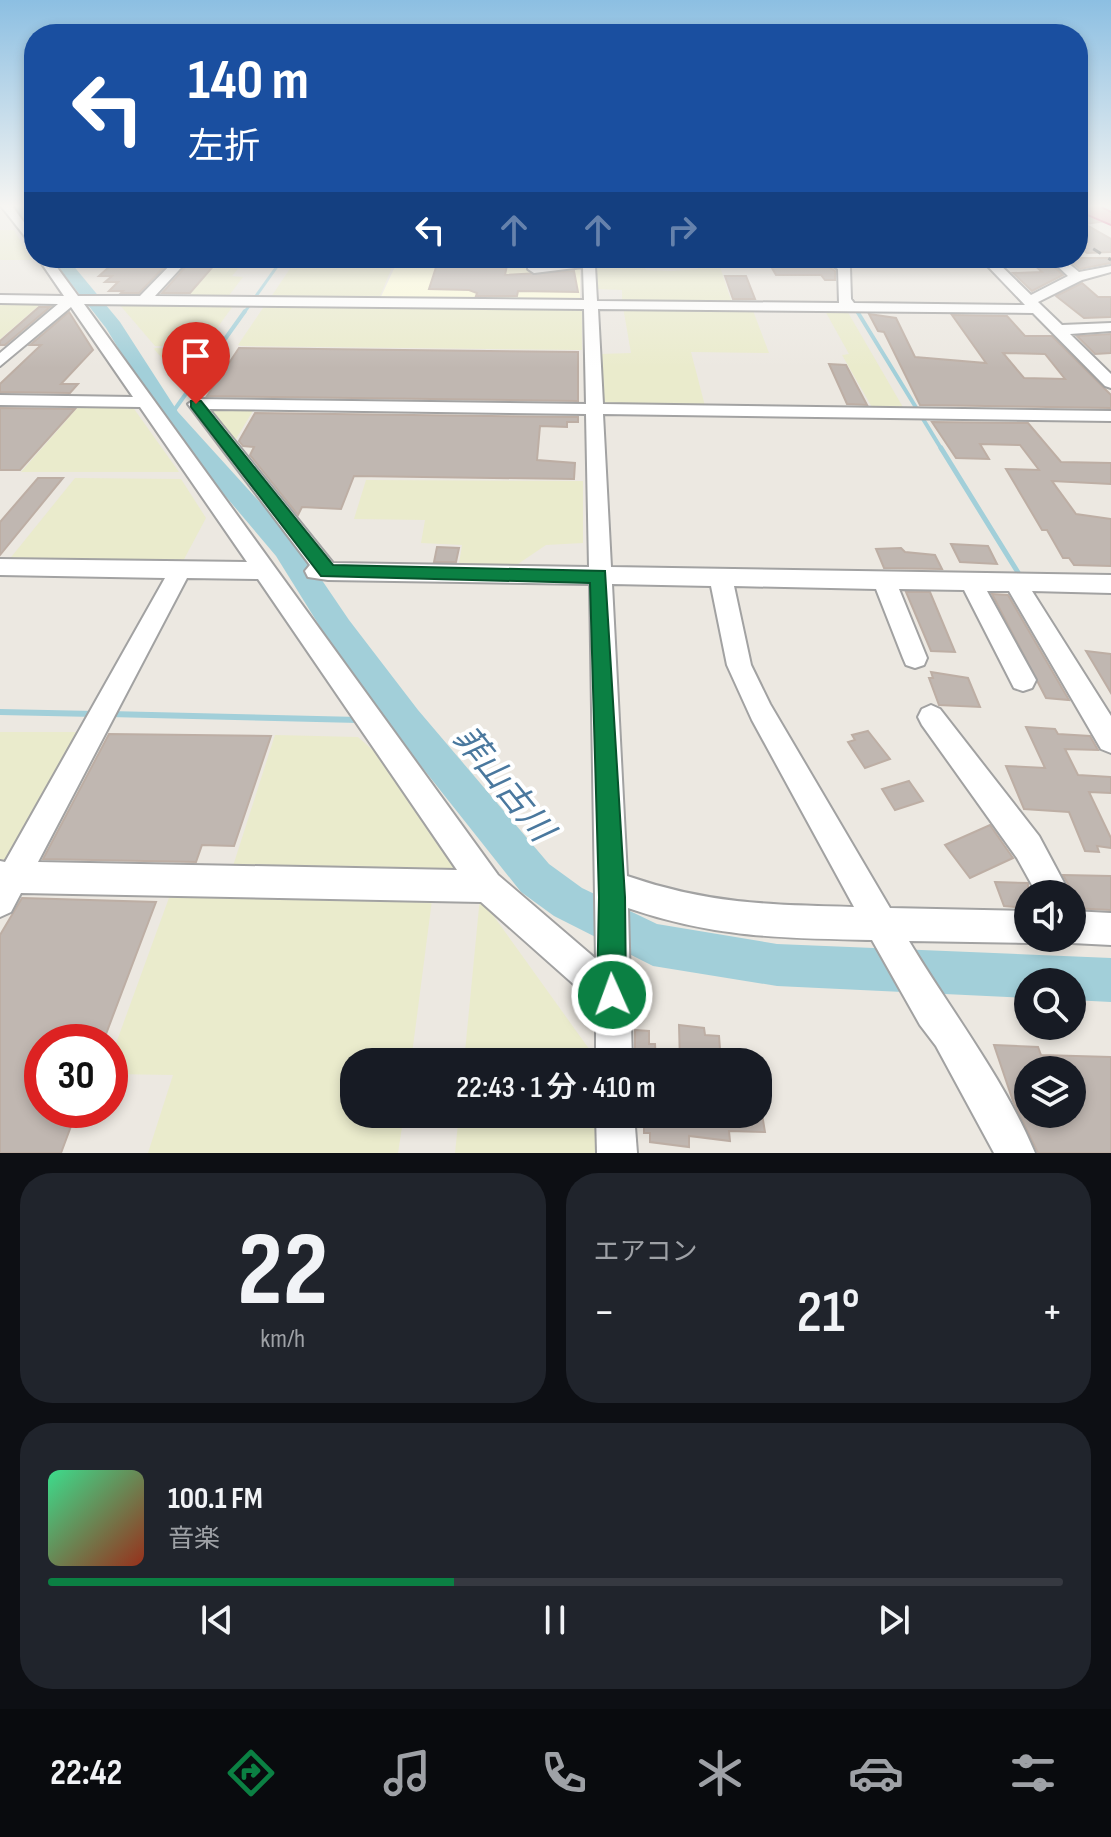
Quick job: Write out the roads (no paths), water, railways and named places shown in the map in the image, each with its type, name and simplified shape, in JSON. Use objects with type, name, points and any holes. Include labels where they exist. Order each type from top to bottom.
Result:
[{"type":"street","points":[[52,268],[262,571],[487,886],[611,987]]},
{"type":"street","points":[[144,300],[174,268]]},
{"type":"street","points":[[589,268],[613,1048]]},
{"type":"street","points":[[842,268],[844,300],[853,307]]},
{"type":"street","points":[[996,268],[1111,383]]},
{"type":"street","points":[[1067,268],[1077,277]]},
{"type":"street","points":[[0,299],[853,307],[1033,305],[1077,277],[1107,269]]},
{"type":"street","points":[[0,361],[76,300]]},
{"type":"street","points":[[1058,330],[1111,327]]},
{"type":"street","points":[[1094,328],[1111,341]]},
{"type":"street","points":[[0,400],[144,402]]},
{"type":"street","points":[[1111,416],[196,404],[322,571],[1111,584]]},
{"type":"street","points":[[0,567],[262,571]]},
{"type":"street","points":[[180,570],[4,885],[487,886]]},
{"type":"street","points":[[721,579],[739,665],[761,712],[932,1013],[949,1033],[1015,1153]]},
{"type":"street","points":[[884,580],[915,658]]},
{"type":"street","points":[[971,582],[1023,680]]},
{"type":"street","points":[[1015,582],[1103,715],[1111,740]]},
{"type":"street","points":[[931,717],[1028,847],[1046,880]]},
{"type":"street","points":[[610,892],[694,913],[753,921],[888,932],[1014,928]]},
{"type":"street","points":[[1086,928],[1111,929]]},
{"type":"street","points":[[616,1128],[617,1153]]},
{"type":"waterway","name":"菲山古川","points":[[67,268],[114,326],[170,416],[286,549],[338,629],[406,721],[535,878],[568,902],[653,945],[777,965],[1111,980]]},
{"type":"waterway","points":[[244,313],[276,268]]},
{"type":"waterway","points":[[170,416],[245,311]]},
{"type":"waterway","points":[[857,311],[942,450]]},
{"type":"waterway","points":[[941,448],[1022,579]]},
{"type":"waterway","points":[[0,712],[95,714]]},
{"type":"waterway","points":[[109,714],[359,720]]},
{"type":"waterway","points":[[381,720],[406,721]]}]
